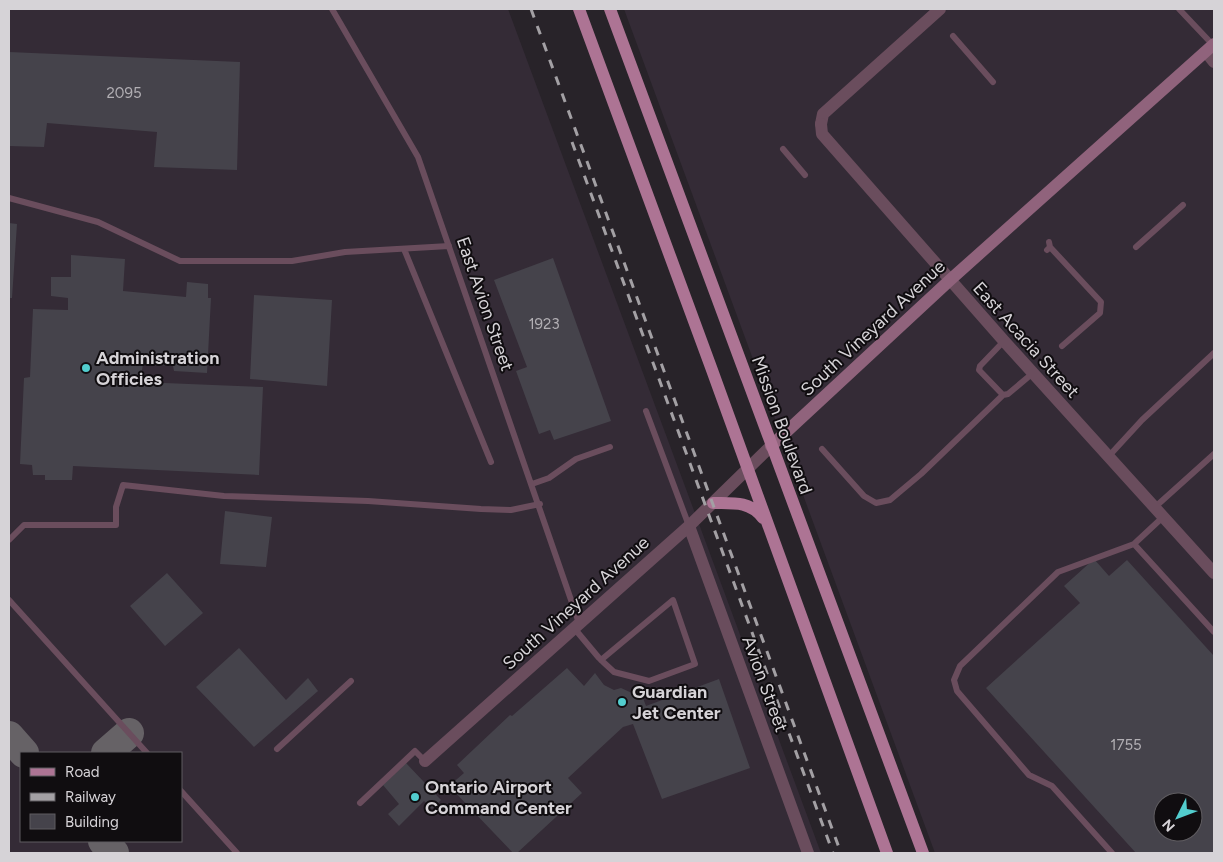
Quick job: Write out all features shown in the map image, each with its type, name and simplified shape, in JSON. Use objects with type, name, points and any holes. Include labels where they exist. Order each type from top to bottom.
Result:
[{"type":"main road","points":[[579,9],[712,370],[886,853]]},
{"type":"main road","name":"Mission Boulevard","points":[[610,9],[924,853]]},
{"type":"main road","name":"South Vineyard Avenue","points":[[772,446],[950,280],[1212,51]]},
{"type":"main road","points":[[713,503],[732,502],[752,507],[766,522]]},
{"type":"street","name":"East Acacia Street","points":[[940,9],[823,114],[820,124],[822,134],[1004,341],[1214,574]]},
{"type":"street","name":"South Vineyard Avenue","points":[[425,761],[689,526],[772,446]]},
{"type":"street","name":"Avion Street","points":[[689,526],[808,853]]},
{"type":"lane","name":"East Avion Street","points":[[332,9],[418,157],[540,504],[577,625]]},
{"type":"lane","points":[[1179,9],[1212,51]]},
{"type":"lane","points":[[953,36],[993,82]]},
{"type":"lane","points":[[783,149],[805,175]]},
{"type":"lane","points":[[9,198],[98,222],[180,261],[292,261],[345,252],[449,246]]},
{"type":"lane","points":[[1136,247],[1183,205]]},
{"type":"lane","points":[[1049,246],[1101,302],[1102,308],[1100,313],[1062,346]]},
{"type":"lane","points":[[404,249],[491,462]]},
{"type":"lane","points":[[1003,395],[979,370],[980,366],[1004,341]]},
{"type":"lane","points":[[1108,457],[1142,420],[1214,353]]},
{"type":"lane","points":[[822,448],[864,496],[876,503],[890,500],[921,474],[1003,395],[1008,394],[1033,373]]},
{"type":"lane","points":[[646,411],[689,526]]},
{"type":"lane","points":[[532,484],[549,478],[576,459],[610,447]]},
{"type":"lane","points":[[1112,853],[1052,786],[1029,775],[956,691],[954,680],[960,666],[1058,572],[1134,544],[1158,512],[1214,454]]},
{"type":"lane","points":[[9,540],[24,525],[116,525],[116,507],[123,484],[222,496],[368,501],[481,509],[511,510],[540,504]]},
{"type":"lane","points":[[1134,544],[1214,632]]},
{"type":"lane","points":[[9,600],[146,752]]},
{"type":"lane","points":[[577,625],[601,660],[614,672],[648,681],[695,664],[673,600],[601,660]]},
{"type":"lane","points":[[1208,626],[1214,620]]},
{"type":"lane","points":[[277,749],[351,681]]},
{"type":"lane","points":[[360,802],[415,751],[425,761]]},
{"type":"lane","points":[[182,793],[237,853]]},
{"type":"shaded area","points":[[9,9],[508,9],[821,853],[9,853]]},
{"type":"shaded area","points":[[624,9],[1214,9],[1214,853],[935,853]]},
{"type":"building","points":[[9,52],[240,62],[237,170],[154,167],[157,132],[47,123],[44,147],[9,146]]},
{"type":"building","points":[[9,223],[17,224],[12,298],[9,298]]},
{"type":"building","name":"Administration Officies","points":[[71,255],[125,259],[123,291],[186,297],[187,282],[208,284],[208,298],[211,298],[207,373],[174,371],[173,366],[143,364],[140,382],[263,387],[259,475],[73,466],[72,480],[45,480],[45,475],[33,475],[32,465],[20,464],[24,378],[30,377],[33,309],[68,310],[68,298],[51,296],[51,277],[71,277]]},
{"type":"building","points":[[553,258],[611,421],[554,440],[550,430],[539,434],[516,371],[527,367],[494,280]]},
{"type":"building","points":[[254,295],[332,300],[327,386],[250,379]]},
{"type":"building","points":[[225,511],[272,517],[266,567],[220,564]]},
{"type":"building","points":[[1094,559],[1109,576],[1127,560],[1214,656],[1214,853],[1136,853],[986,688],[1080,603],[1064,586]]},
{"type":"building","points":[[167,573],[203,613],[165,646],[130,606]]},
{"type":"building","points":[[239,648],[286,700],[308,678],[318,691],[254,747],[196,687]]},
{"type":"building","points":[[567,668],[584,686],[595,673],[604,685],[614,690],[621,688],[643,698],[646,706],[719,679],[750,768],[662,799],[633,724],[623,727],[568,778],[582,793],[517,853],[513,853],[449,786],[464,773],[457,765],[510,715],[512,716]]},
{"type":"building","name":"Ontario Airport Command Center","points":[[406,763],[441,800],[432,809],[424,801],[399,826],[388,814],[399,804],[383,785]]},
{"type":"taxiway","points":[[107,752],[129,733]]},
{"type":"taxiway","points":[[9,736],[23,752]]},
{"type":"taxiway","points":[[104,842],[114,853]]},
{"type":"railway","points":[[531,9],[841,853]]},
{"type":"railway","points":[[572,142],[833,853]]},
{"type":"place","name":"Administration Officies","points":[[86,368]]},
{"type":"place","name":"Guardian Jet Center","points":[[622,702]]},
{"type":"place","name":"Ontario Airport Command Center","points":[[415,797]]}]
